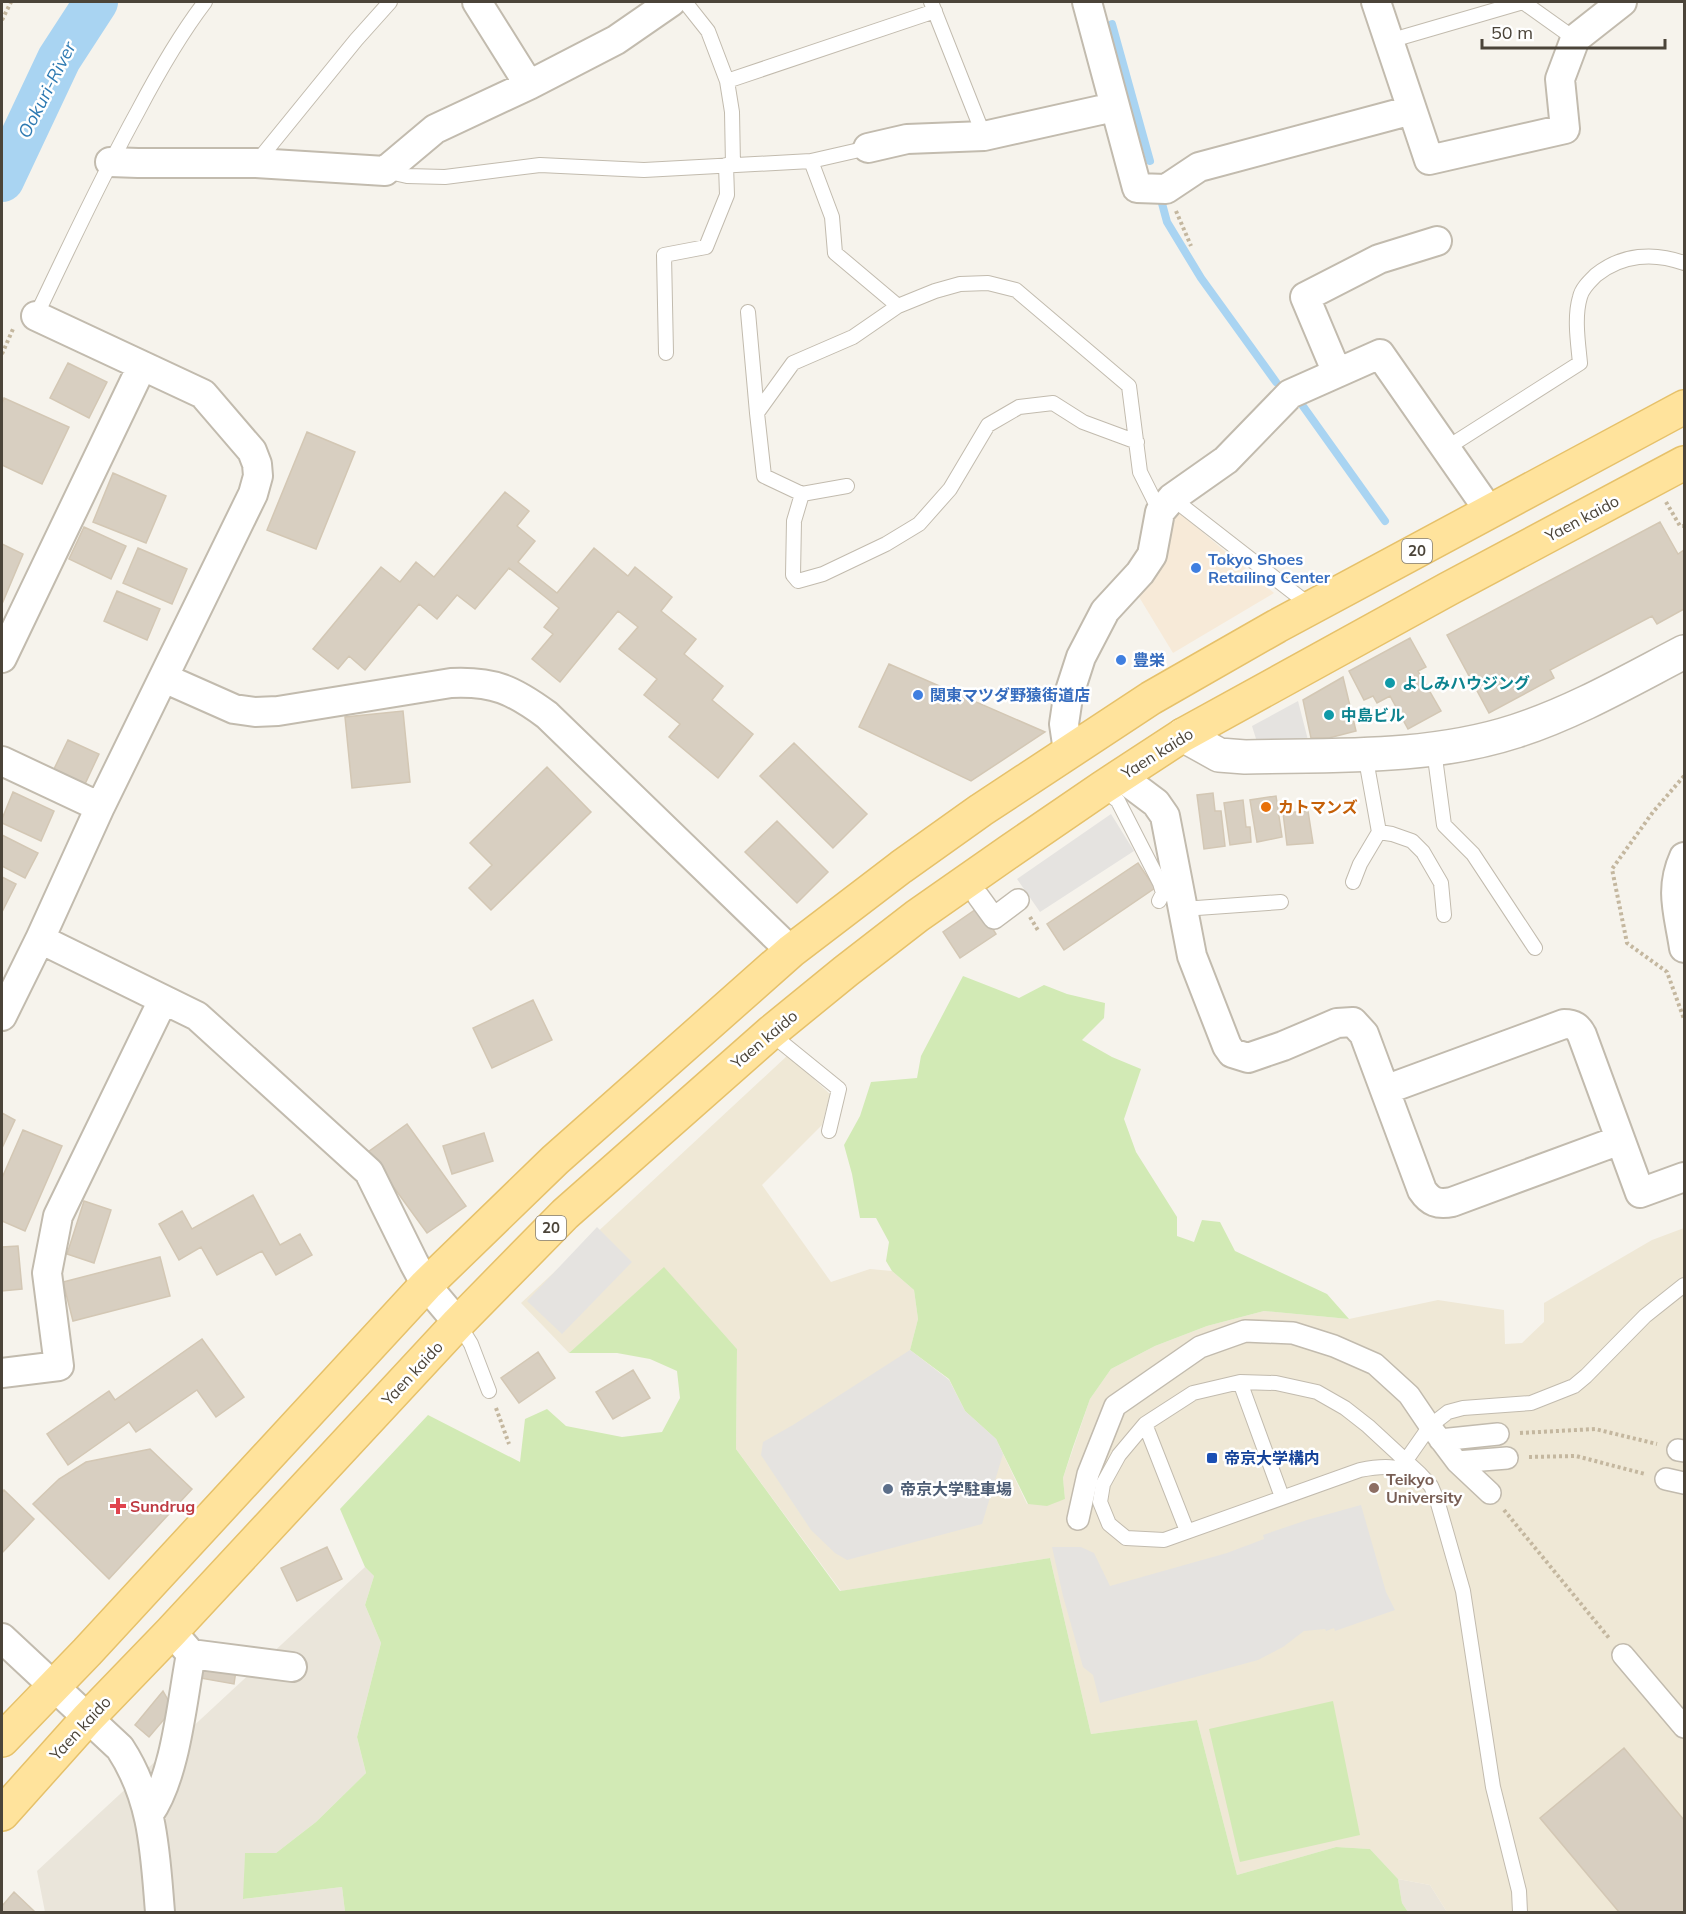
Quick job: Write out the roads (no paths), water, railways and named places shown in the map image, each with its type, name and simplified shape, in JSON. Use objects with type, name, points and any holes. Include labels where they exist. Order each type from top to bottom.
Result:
[{"type":"main road","name":"20","points":[[2,1740],[426,1284],[555,1160],[790,951],[900,867],[981,810],[1150,698],[1277,626],[1684,407]]},
{"type":"main road","name":"Yaen kaido","points":[[2,1814],[87,1719],[181,1643],[458,1323],[565,1214],[770,1033],[917,916],[1111,782],[1184,735],[1684,463]]},
{"type":"main road","points":[[1277,626],[1270,644],[1276,656],[1285,663],[1306,667]]},
{"type":"main road","points":[[1150,698],[1184,735]]},
{"type":"street","points":[[477,2],[529,85]]},
{"type":"street","points":[[110,162],[256,163],[385,171],[435,129],[529,85],[616,40],[671,2]]},
{"type":"street","points":[[1087,2],[1137,188],[1166,189],[1199,167],[1412,110]]},
{"type":"street","points":[[1376,2],[1429,160],[1565,129],[1560,78],[1575,39],[1622,2]]},
{"type":"street","points":[[868,148],[907,139],[984,136],[1114,107]]},
{"type":"street","points":[[1337,373],[1305,297],[1378,259],[1437,241]]},
{"type":"street","points":[[2,1016],[100,807],[253,494],[258,476],[257,464],[252,451],[203,394],[36,316]]},
{"type":"street","points":[[1068,751],[1065,715],[1068,697],[1082,657],[1105,610],[1140,573],[1152,555],[1166,505],[1226,460],[1290,394],[1380,354],[1490,512]]},
{"type":"street","points":[[2,658],[142,366]]},
{"type":"street","points":[[1184,735],[1219,755],[1245,757],[1434,750],[1514,732],[1548,720],[1684,652]]},
{"type":"street","points":[[164,678],[234,709],[255,712],[278,711],[451,682],[477,682],[512,692],[547,715],[790,951]]},
{"type":"street","points":[[2,761],[100,807]]},
{"type":"street","points":[[1111,782],[1156,803],[1165,816],[1171,905],[1188,936],[1198,974],[1227,1046],[1232,1053],[1248,1058],[1284,1046],[1337,1023],[1353,1022],[1364,1034],[1426,1197],[1434,1202],[1452,1202],[1620,1140]]},
{"type":"street","points":[[1684,857],[1678,871],[1674,891],[1684,948]]},
{"type":"street","points":[[978,896],[994,918],[1018,900]]},
{"type":"street","points":[[40,939],[197,1016],[369,1172],[426,1284],[458,1323]]},
{"type":"street","points":[[2,1373],[59,1366],[47,1272],[58,1216],[163,1000]]},
{"type":"street","points":[[1385,1090],[1564,1024],[1571,1024],[1578,1028],[1582,1035],[1640,1193],[1684,1177]]},
{"type":"street","points":[[1078,1519],[1088,1474],[1115,1406],[1200,1347],[1245,1331],[1293,1333],[1334,1346],[1375,1364],[1408,1395],[1457,1462],[1490,1493]]},
{"type":"street","points":[[1435,1433],[1498,1434]]},
{"type":"street","points":[[1457,1462],[1507,1458]]},
{"type":"street","points":[[2,1638],[120,1748],[129,1762],[146,1800],[160,1912]]},
{"type":"street","points":[[148,1814],[159,1800],[174,1749],[181,1643],[292,1667]]},
{"type":"street","points":[[1623,1655],[1684,1727]]},
{"type":"lane","points":[[36,316],[110,162],[161,68],[205,2]]},
{"type":"lane","points":[[256,163],[356,40],[390,2]]},
{"type":"lane","points":[[666,353],[664,255],[706,247],[727,195],[732,112],[728,81],[708,31],[685,2]]},
{"type":"lane","points":[[1389,41],[1523,2],[1575,39]]},
{"type":"lane","points":[[728,81],[933,6],[984,136]]},
{"type":"lane","points":[[385,171],[407,176],[445,177],[540,165],[645,170],[811,160],[868,148]]},
{"type":"lane","points":[[811,160],[832,217],[835,253],[898,306]]},
{"type":"lane","points":[[1445,448],[1580,363],[1578,336],[1580,296],[1589,281],[1603,269],[1627,257],[1669,257],[1684,263]]},
{"type":"lane","points":[[757,413],[794,363],[853,337],[898,306],[960,284],[987,283],[1016,290],[1129,386],[1140,472],[1166,505],[1312,607]]},
{"type":"lane","points":[[748,312],[764,476],[802,494],[847,486]]},
{"type":"lane","points":[[802,494],[794,521],[793,575],[798,581],[823,574],[886,544],[919,524],[950,489],[988,426],[1019,407],[1053,403],[1083,422],[1137,442]]},
{"type":"lane","points":[[1434,750],[1444,825],[1473,854],[1535,948]]},
{"type":"lane","points":[[1353,882],[1360,864],[1379,832],[1365,754]]},
{"type":"lane","points":[[1379,832],[1412,842],[1423,852],[1440,883],[1444,915]]},
{"type":"lane","points":[[1171,905],[1281,902]]},
{"type":"lane","points":[[770,1033],[839,1089],[829,1131]]},
{"type":"lane","points":[[1520,1912],[1519,1891],[1492,1787],[1463,1592],[1437,1500],[1431,1486],[1420,1474],[1403,1464],[1345,1408],[1317,1392],[1276,1383],[1240,1382],[1193,1393],[1145,1424],[1119,1455],[1103,1484],[1100,1502],[1109,1524],[1126,1538],[1164,1540],[1360,1470],[1403,1464],[1435,1433],[1448,1412],[1463,1408],[1531,1403],[1574,1386],[1645,1316],[1684,1285]]},
{"type":"lane","points":[[458,1323],[471,1344],[489,1392]]},
{"type":"lane","points":[[1240,1382],[1282,1497]]},
{"type":"lane","points":[[1145,1424],[1187,1531]]},
{"type":"waterway","name":"Ookuri-River","points":[[2,180],[59,59],[96,2]]},
{"type":"waterway","points":[[1112,24],[1150,161]]},
{"type":"waterway","points":[[1160,196],[1167,222],[1201,278],[1276,382]]},
{"type":"waterway","points":[[1300,402],[1385,521]]},
{"type":"place","name":"Tokyo Shoes Retailing Center","points":[[1196,568]]},
{"type":"place","name":"豊栄","points":[[1121,660]]},
{"type":"place","name":"よしみハウジング","points":[[1390,683]]},
{"type":"place","name":"関東マツダ野猿街道店","points":[[918,695]]},
{"type":"place","name":"中島ビル","points":[[1329,715]]},
{"type":"place","name":"カトマンズ","points":[[1266,807]]},
{"type":"place","name":"帝京大学構内","points":[[1212,1458]]},
{"type":"place","name":"Teikyo University","points":[[1374,1488]]},
{"type":"place","name":"帝京大学駐車場","points":[[888,1489]]},
{"type":"place","name":"Sundrug","points":[[118,1506]]}]
